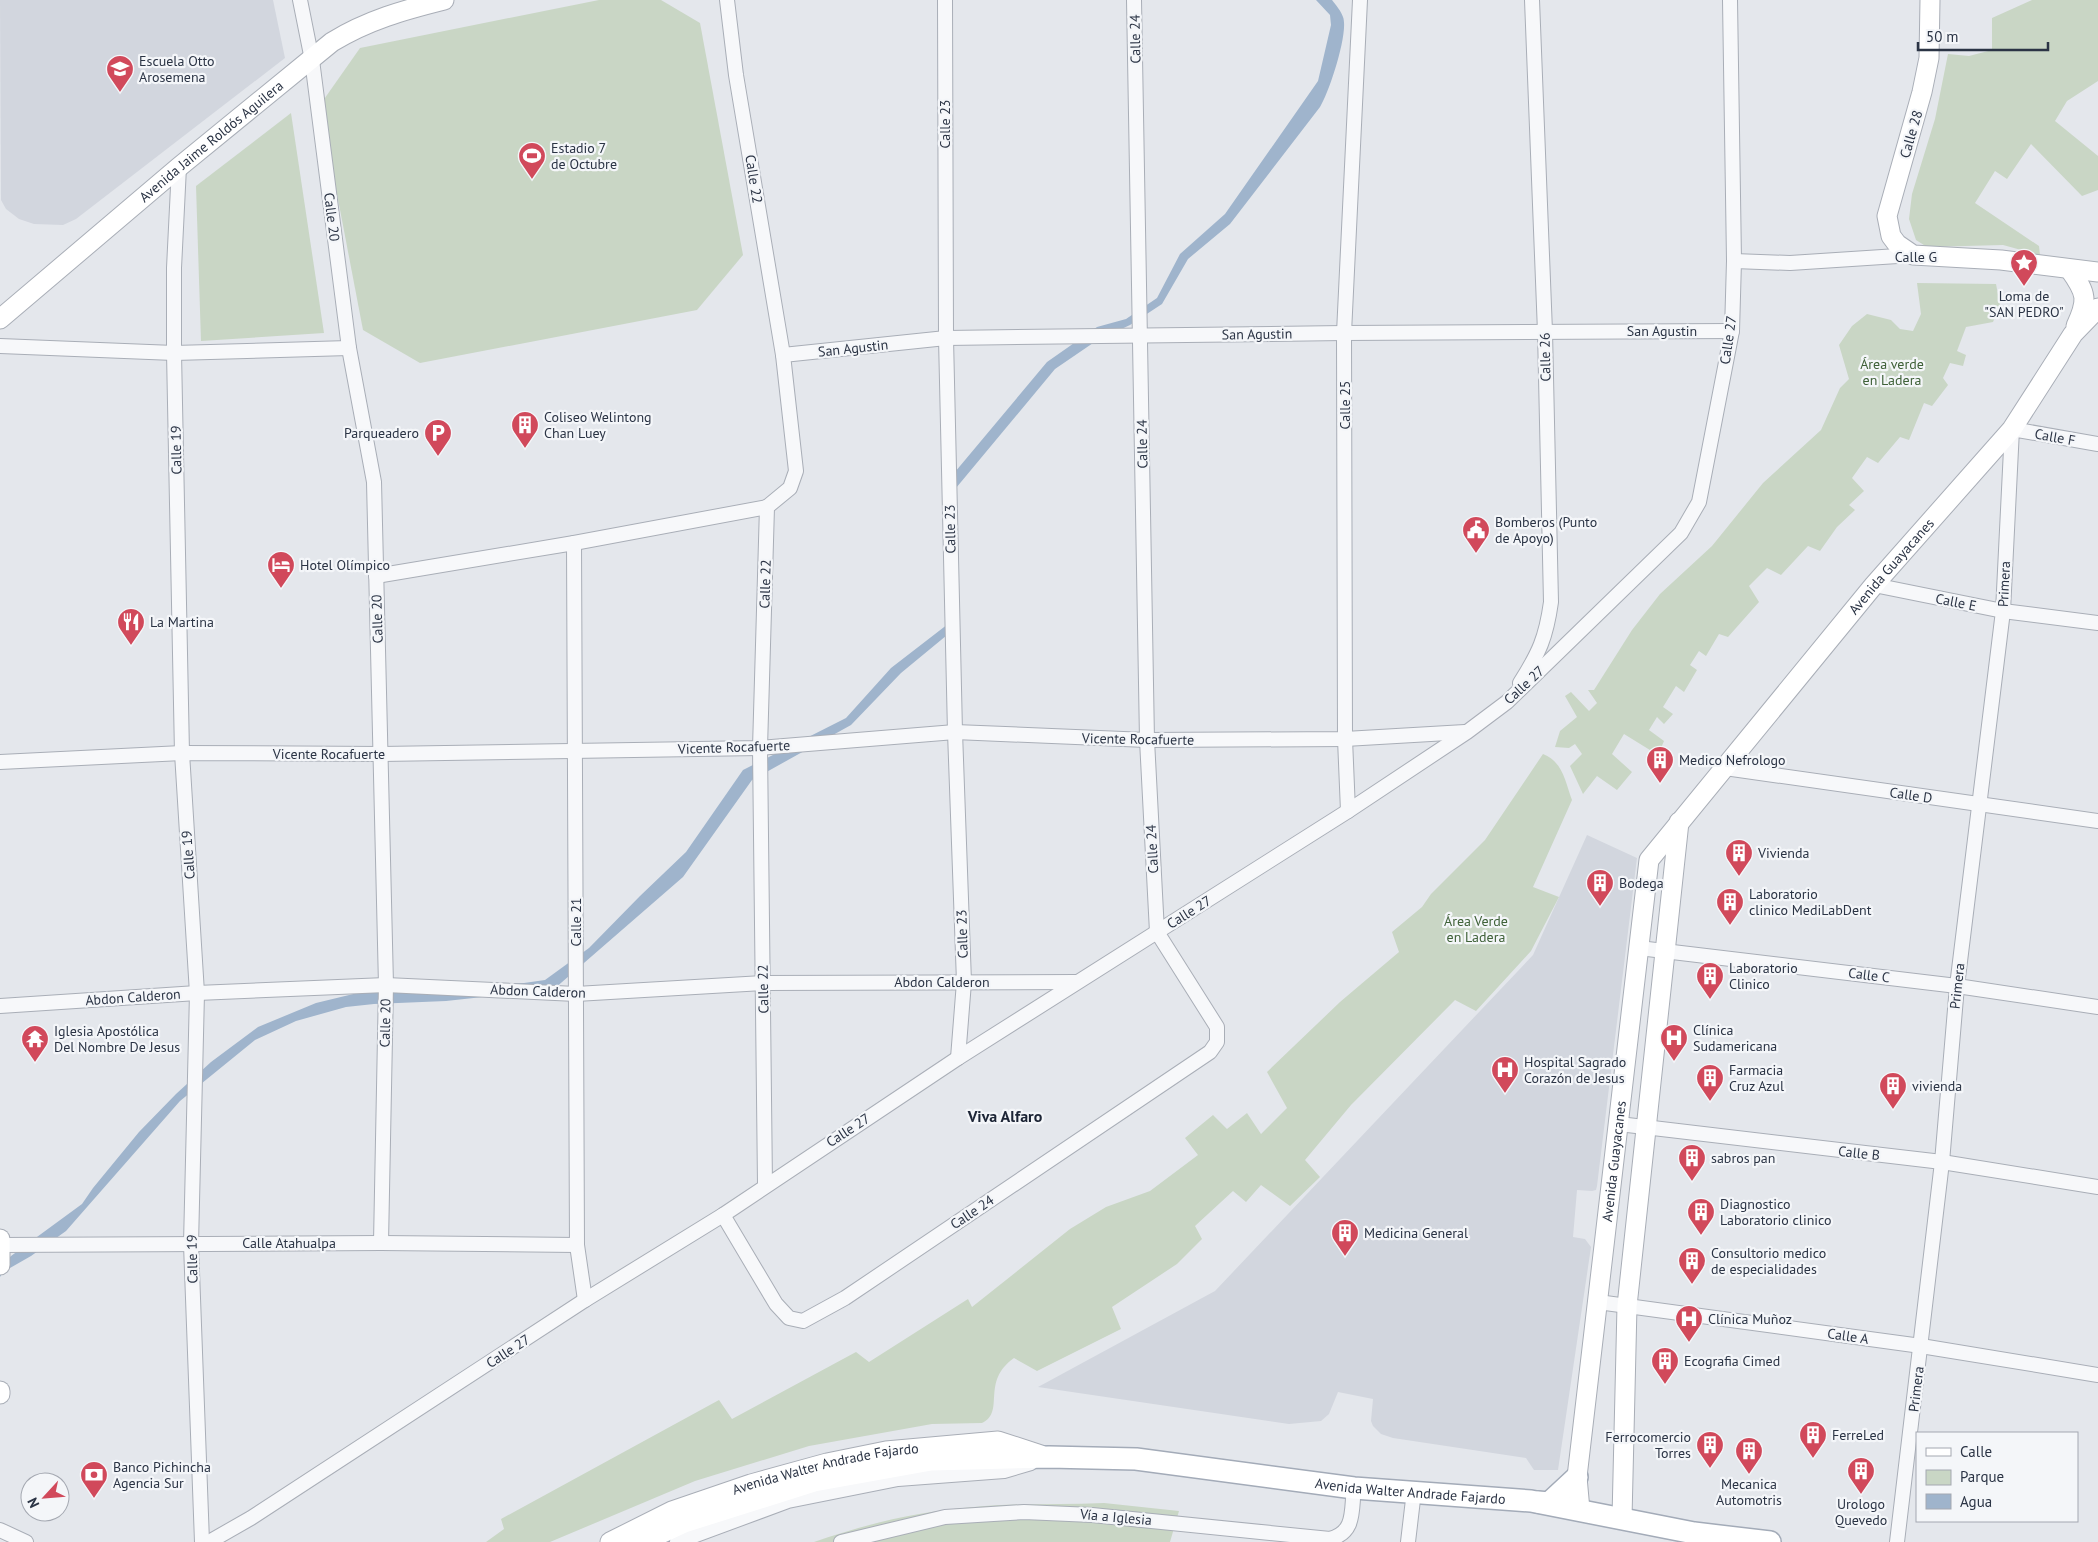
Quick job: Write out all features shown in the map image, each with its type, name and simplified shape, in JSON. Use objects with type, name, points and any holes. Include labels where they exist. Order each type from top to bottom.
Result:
[{"type":"main road","name":"Avenida Walter Andrade Fajardo","points":[[641,1542],[684,1522],[814,1481],[931,1460],[1049,1457],[1136,1459],[1354,1488],[1531,1501],[1622,1518],[1696,1537],[1770,1542]]},
{"type":"main road","points":[[1531,1501],[1549,1503],[1577,1477]]},
{"type":"street","name":"Calle 20","points":[[300,0],[312,60],[349,348],[374,482],[386,985],[381,1243]]},
{"type":"street","name":"Avenida Jaime Roldós Aguilera","points":[[0,319],[179,167],[332,42],[354,28],[381,16],[444,0]]},
{"type":"street","name":"Calle 22","points":[[727,0],[736,75],[783,355],[796,471],[790,488],[767,507],[760,748],[765,1185]]},
{"type":"street","name":"Calle 23","points":[[945,0],[946,338],[955,732],[964,982],[958,1058]]},
{"type":"street","name":"Calle 24","points":[[723,1214],[776,1304],[789,1318],[803,1321],[845,1298],[1210,1052],[1217,1042],[1217,1027],[1210,1013],[1157,932],[1147,740],[1134,0]]},
{"type":"street","name":"Calle 25","points":[[1348,811],[1345,739],[1344,332],[1360,0]]},
{"type":"street","name":"Calle 26","points":[[1507,702],[1533,662],[1547,632],[1551,602],[1545,332],[1532,0]]},
{"type":"street","name":"Calle 27","points":[[209,1542],[251,1518],[585,1300],[723,1214],[958,1058],[1348,811],[1467,732],[1507,702],[1681,533],[1691,520],[1700,502],[1732,331],[1734,261],[1730,0]]},
{"type":"street","name":"Calle 28","points":[[1913,255],[1897,244],[1891,236],[1887,216],[1924,84],[1929,58],[1930,0]]},
{"type":"street","name":"Calle 19","points":[[179,167],[174,268],[174,353],[182,753],[197,992],[191,1244],[202,1542]]},
{"type":"street","name":"Calle G","points":[[1734,261],[1790,263],[1913,255],[2001,260],[2098,272]]},
{"type":"street","points":[[2070,270],[2080,284],[2085,307],[2072,334]]},
{"type":"street","name":"Avenida Guayacanes","points":[[1580,1510],[1577,1477],[1650,860],[1679,822],[1874,585],[2012,429],[2072,334],[2098,308]]},
{"type":"street","name":"San Agustin","points":[[783,355],[946,338],[1344,332],[1732,331]]},
{"type":"street","points":[[0,346],[174,353],[349,348]]},
{"type":"street","name":"Calle F","points":[[2012,429],[2098,444]]},
{"type":"street","name":"Primera","points":[[1897,1542],[1942,1162],[1957,986],[2003,611],[2012,429]]},
{"type":"street","points":[[376,576],[574,543],[767,507]]},
{"type":"street","name":"Calle 21","points":[[574,543],[577,1245],[585,1300]]},
{"type":"street","name":"Calle E","points":[[1874,585],[2003,611],[2098,623]]},
{"type":"street","name":"Vicente Rocafuerte","points":[[0,762],[182,753],[381,754],[760,748],[955,732],[1147,740],[1345,739],[1467,732]]},
{"type":"street","name":"Calle D","points":[[1725,768],[2098,821]]},
{"type":"street","name":"Avenida Guayacanes","points":[[1622,1518],[1627,1306],[1679,822]]},
{"type":"street","name":"Calle C","points":[[1639,948],[1957,986],[2098,1007]]},
{"type":"street","name":"Abdon Calderon","points":[[0,1006],[197,992],[386,985],[576,994],[763,983],[1076,982]]},
{"type":"street","name":"Calle B","points":[[1619,1124],[1646,1129],[1942,1162],[2098,1187]]},
{"type":"street","points":[[0,1239],[0,1264]]},
{"type":"street","name":"Calle Atahualpa","points":[[0,1245],[381,1243],[577,1245]]},
{"type":"street","name":"Calle A","points":[[1598,1302],[1921,1346],[2098,1375]]},
{"type":"street","name":"Avenida Walter Andrade Fajardo","points":[[610,1542],[672,1510],[742,1487],[827,1463],[886,1451],[998,1441],[1049,1457]]},
{"type":"street","name":"Avenida Walter Andrade Fajardo","points":[[677,1542],[788,1502],[898,1478],[1004,1471],[1049,1457]]},
{"type":"street","name":"Vía a Iglesia","points":[[841,1542],[945,1517],[1024,1512],[1092,1515],[1330,1538],[1344,1533],[1349,1528],[1354,1488]]},
{"type":"street","points":[[1408,1542],[1414,1492]]},
{"type":"street","points":[[0,1530],[26,1542]]},
{"type":"shaded area","name":"Escuela Otto Arosemena","points":[[0,0],[273,0],[285,58],[76,219],[63,225],[34,224],[19,219],[6,209],[1,200]]},
{"type":"shaded area","name":"Hospital Sagrado Corazón de Jesus","points":[[1587,835],[1637,858],[1597,1186],[1596,1190],[1592,1191],[1577,1190],[1573,1237],[1585,1239],[1591,1247],[1558,1470],[1534,1470],[1526,1458],[1393,1438],[1381,1434],[1371,1421],[1373,1399],[1338,1392],[1329,1414],[1321,1421],[1289,1424],[1038,1387],[1215,1291],[1533,955]]},
{"type":"green space","name":"Estadio 7 de Octubre","points":[[599,0],[661,0],[700,23],[743,255],[697,310],[420,363],[363,330],[320,105],[360,48]]},
{"type":"green space","points":[[2032,0],[2098,0],[2098,81],[2067,101],[2055,121],[2098,156],[2098,190],[2082,196],[2031,144],[2007,179],[1995,171],[1975,203],[2039,246],[2040,255],[2003,245],[1927,247],[1916,240],[1909,219],[1912,194],[1935,119],[1948,54],[1969,56],[1992,50],[1992,18]]},
{"type":"green space","points":[[291,113],[324,333],[201,341],[196,186]]},
{"type":"green space","name":"Área verde en Ladera","points":[[1917,283],[1996,284],[2000,305],[1993,322],[1966,327],[1957,351],[1966,355],[1963,366],[1950,363],[1943,378],[1948,385],[1932,406],[1924,403],[1909,440],[1900,437],[1878,463],[1867,457],[1852,478],[1864,491],[1849,505],[1855,510],[1837,527],[1820,551],[1808,546],[1781,575],[1767,568],[1749,586],[1759,602],[1728,637],[1719,634],[1706,656],[1699,651],[1690,665],[1697,670],[1684,692],[1676,686],[1663,707],[1673,714],[1664,724],[1657,717],[1649,730],[1664,741],[1658,755],[1624,734],[1612,754],[1632,772],[1617,790],[1597,776],[1583,794],[1570,766],[1582,754],[1575,744],[1569,748],[1555,747],[1560,731],[1577,717],[1565,696],[1571,692],[1589,711],[1597,703],[1588,690],[1594,690],[1632,630],[1660,594],[1712,546],[1763,483],[1821,430],[1840,388],[1849,379],[1839,345],[1852,326],[1867,314],[1891,320],[1900,329],[1913,331],[1921,314]]},
{"type":"green space","name":"Área Verde en Ladera","points":[[1543,754],[1550,757],[1559,767],[1572,800],[1533,887],[1559,897],[1531,951],[1476,1011],[1455,1000],[1351,1105],[1305,1160],[1320,1177],[1290,1206],[1261,1185],[1246,1202],[1233,1191],[1195,1226],[1202,1239],[1177,1264],[1112,1307],[1121,1329],[1037,1371],[1014,1358],[1004,1367],[995,1386],[992,1412],[989,1418],[982,1423],[932,1424],[809,1446],[695,1481],[550,1542],[486,1542],[504,1529],[501,1519],[719,1400],[732,1419],[856,1352],[869,1362],[968,1299],[972,1307],[1070,1229],[1106,1207],[1150,1191],[1198,1155],[1185,1138],[1213,1115],[1227,1129],[1247,1113],[1261,1134],[1287,1108],[1267,1072],[1340,1002],[1399,952],[1392,932],[1422,907],[1431,894],[1485,840]]},
{"type":"green space","points":[[1104,1503],[1179,1511],[1170,1542],[814,1542],[873,1524],[953,1509],[990,1506]]},
{"type":"water","points":[[1316,0],[1332,0],[1343,17],[1344,25],[1337,62],[1320,107],[1230,224],[1188,259],[1162,304],[1130,325],[1096,341],[1055,369],[956,488],[958,626],[901,673],[851,725],[752,780],[683,877],[554,989],[446,1001],[346,1007],[296,1021],[255,1040],[180,1101],[66,1231],[31,1256],[3,1272],[0,1277],[0,1269],[11,1256],[82,1204],[139,1132],[176,1094],[211,1062],[258,1027],[316,1003],[374,989],[524,983],[545,980],[589,948],[686,852],[743,770],[846,718],[891,668],[948,624],[955,472],[1047,362],[1097,327],[1126,319],[1157,298],[1180,254],[1225,214],[1318,81],[1331,25],[1330,15]]},
{"type":"place","name":"Escuela Otto Arosemena","points":[[120,93]]},
{"type":"place","name":"Estadio 7 de Octubre","points":[[532,180]]},
{"type":"place","name":"Loma de \"SAN PEDRO\"","points":[[2024,287]]},
{"type":"place","name":"Coliseo Welintong Chan Luey","points":[[525,449]]},
{"type":"place","name":"Parqueadero","points":[[438,457]]},
{"type":"place","name":"Bomberos (Punto de Apoyo)","points":[[1476,554]]},
{"type":"place","name":"Hotel Olímpico","points":[[281,589]]},
{"type":"place","name":"La Martina","points":[[131,646]]},
{"type":"place","name":"Medico Nefrologo","points":[[1660,784]]},
{"type":"place","name":"Vivienda","points":[[1739,877]]},
{"type":"place","name":"Bodega","points":[[1600,907]]},
{"type":"place","name":"Laboratorio clinico MediLabDent","points":[[1730,926]]},
{"type":"place","name":"Laboratorio Clinico","points":[[1710,1000]]},
{"type":"place","name":"Clínica Sudamericana","points":[[1674,1062]]},
{"type":"place","name":"Iglesia Apostólica Del Nombre De Jesus","points":[[35,1063]]},
{"type":"place","name":"Hospital Sagrado Corazón de Jesus","points":[[1505,1094]]},
{"type":"place","name":"Farmacia Cruz Azul","points":[[1710,1102]]},
{"type":"place","name":"vivienda","points":[[1893,1110]]},
{"type":"place","name":"sabros pan","points":[[1692,1182]]},
{"type":"place","name":"Diagnostico Laboratorio clinico","points":[[1701,1236]]},
{"type":"place","name":"Medicina General","points":[[1345,1257]]},
{"type":"place","name":"Consultorio medico de especialidades","points":[[1692,1285]]},
{"type":"place","name":"Clínica Muñoz","points":[[1689,1343]]},
{"type":"place","name":"Ecografia Cimed","points":[[1665,1385]]},
{"type":"place","name":"FerreLed","points":[[1813,1459]]},
{"type":"place","name":"Ferrocomercio Torres","points":[[1710,1469]]},
{"type":"place","name":"Mecanica Automotris","points":[[1749,1475]]},
{"type":"place","name":"Urologo Quevedo","points":[[1861,1495]]},
{"type":"place","name":"Banco Pichincha Agencia Sur","points":[[94,1499]]},
{"type":"district","name":"Viva Alfaro","points":[[1005,1116]]}]
